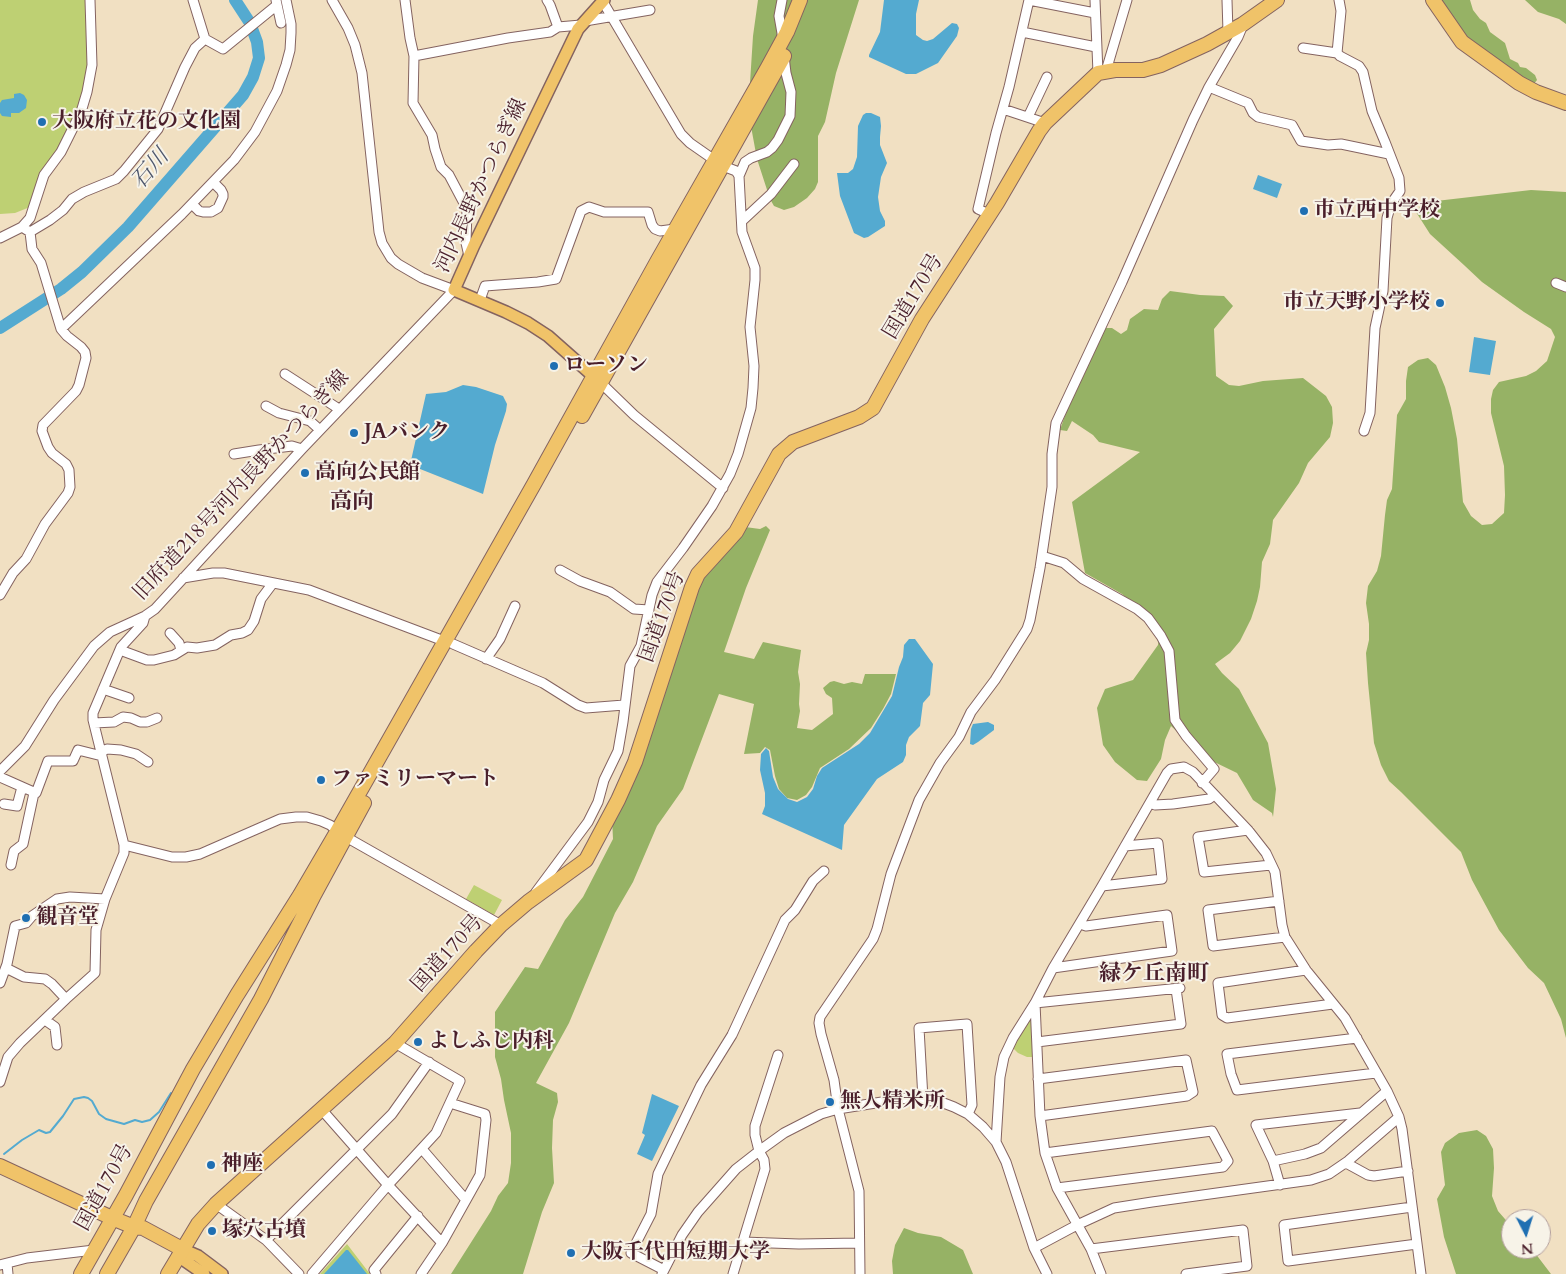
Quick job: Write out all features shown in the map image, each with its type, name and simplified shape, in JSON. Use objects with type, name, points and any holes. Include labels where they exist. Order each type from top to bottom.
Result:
[{"type":"highway","name":"国道170号","points":[[107,1274],[260,999],[313,897],[342,834],[449,643],[490,576],[719,162],[783,40],[800,0]]},
{"type":"highway","name":"国道170号","points":[[597,380],[675,229],[719,162],[784,56],[809,0]]},
{"type":"highway","points":[[1102,72],[1150,69],[1208,44],[1243,24],[1258,7],[1277,0]]},
{"type":"highway","points":[[1432,0],[1462,42],[1520,83],[1536,92],[1566,103]]},
{"type":"highway","name":"国道170号","points":[[168,1274],[198,1224],[216,1204],[395,1043],[501,924],[586,860],[606,824],[635,762],[692,587],[698,574],[736,532],[779,454],[793,442],[859,417],[873,408],[922,319],[997,203],[1038,131],[1102,72]]},
{"type":"highway","name":"国道170号","points":[[80,1274],[126,1195],[228,1009],[300,895],[342,834]]},
{"type":"highway","points":[[0,1166],[134,1227],[139,1236],[180,1253]]},
{"type":"main road","name":"河内長野かつらぎ線","points":[[597,380],[548,336],[528,323],[454,290],[578,29],[604,1]]},
{"type":"main road","points":[[180,1253],[204,1274]]},
{"type":"main road","points":[[180,1253],[198,1256],[222,1274]]},
{"type":"street","points":[[0,238],[22,227],[30,218],[44,175],[62,152],[81,112],[92,65],[90,0]]},
{"type":"street","points":[[193,0],[205,39],[223,49],[276,3],[281,23]]},
{"type":"street","points":[[59,326],[182,214],[234,160],[255,132],[277,90],[285,71],[290,50],[291,24],[286,0]]},
{"type":"street","points":[[332,0],[348,28],[355,45],[362,73],[379,232],[382,243],[391,258],[398,264],[422,278],[454,290]]},
{"type":"street","points":[[404,0],[414,56],[413,103],[432,135],[441,167],[448,175],[467,209],[466,243],[469,256]]},
{"type":"street","points":[[547,0],[558,27]]},
{"type":"street","points":[[782,0],[779,16],[783,40]]},
{"type":"street","points":[[989,214],[978,209],[1029,0],[1095,13]]},
{"type":"street","points":[[1095,0],[1096,47],[1102,72]]},
{"type":"street","points":[[1102,72],[1127,0]]},
{"type":"street","points":[[1227,0],[1228,32]]},
{"type":"street","points":[[1337,53],[1340,22],[1339,0]]},
{"type":"street","points":[[534,898],[536,892],[588,822],[598,802],[604,780],[618,752],[630,666],[641,646],[652,595],[657,582],[683,548],[723,488],[738,454],[751,408],[753,388],[754,366],[750,328],[755,272],[742,232],[739,176],[736,171],[690,143],[681,134],[604,1]]},
{"type":"street","points":[[414,56],[550,32],[558,27],[650,10]]},
{"type":"street","points":[[860,1274],[859,1191],[838,1109],[834,1080],[821,1034],[820,1017],[873,939],[891,874],[919,800],[940,763],[959,737],[971,712],[999,674],[1027,629],[1042,556],[1052,487],[1052,454],[1056,423],[1158,197],[1210,87],[1235,44],[1243,24]]},
{"type":"street","points":[[1022,32],[1096,47]]},
{"type":"street","points":[[30,232],[50,220],[72,199],[116,179],[124,172],[158,129],[185,67],[195,48],[205,39]]},
{"type":"street","points":[[1302,48],[1337,53],[1359,66],[1363,72],[1372,111],[1399,178],[1400,191],[1391,204],[1387,218],[1383,292],[1375,328],[1370,413],[1364,431]]},
{"type":"street","points":[[739,176],[750,158],[767,152],[772,148],[790,116],[791,92],[784,56]]},
{"type":"street","points":[[1028,117],[1047,77]]},
{"type":"street","points":[[1210,87],[1248,103],[1253,113],[1258,117],[1292,125],[1301,140],[1328,145],[1341,144],[1390,154]]},
{"type":"street","points":[[1003,109],[1045,123]]},
{"type":"street","points":[[742,221],[772,194],[794,164]]},
{"type":"street","points":[[192,204],[199,211],[203,212],[211,212],[218,208],[223,197],[221,190],[213,182]]},
{"type":"street","points":[[480,300],[485,286],[556,279],[581,211],[589,207],[604,212],[648,212],[655,229],[660,231],[675,229]]},
{"type":"street","points":[[22,227],[30,232]]},
{"type":"street","points":[[0,595],[13,573],[26,559],[45,524],[68,493],[70,470],[66,464],[52,453],[42,431],[43,425],[76,391],[86,358],[85,352],[81,347],[67,336],[59,326],[41,263],[32,248],[30,232]]},
{"type":"street","points":[[1556,283],[1566,287]]},
{"type":"street","name":"旧府道218号河内長野かつらぎ線","points":[[0,770],[25,746],[54,700],[94,646],[110,632],[145,616],[155,608],[339,409],[454,290]]},
{"type":"street","points":[[285,374],[339,409]]},
{"type":"street","points":[[597,380],[634,415],[723,488]]},
{"type":"street","points":[[266,406],[279,413],[310,421],[320,430]]},
{"type":"street","points":[[234,454],[292,446],[302,449]]},
{"type":"street","points":[[1042,556],[1064,563],[1083,580],[1137,608],[1148,618],[1161,636],[1169,651],[1175,720],[1214,769],[1202,783]]},
{"type":"street","points":[[560,570],[580,581],[610,592],[634,609],[649,610]]},
{"type":"street","points":[[183,578],[213,573],[224,574],[309,590],[449,643],[543,683],[586,708],[624,705]]},
{"type":"street","points":[[120,650],[147,660],[154,660],[174,655],[180,650],[187,648],[215,645],[231,635],[248,630],[254,621],[261,599],[273,583]]},
{"type":"street","points":[[486,659],[500,639],[514,606]]},
{"type":"street","points":[[0,1082],[4,1056],[96,973],[96,930],[105,899],[124,853],[124,845],[93,713],[120,650],[143,623],[145,616]]},
{"type":"street","points":[[170,633],[179,643],[180,650]]},
{"type":"street","points":[[103,689],[129,698]]},
{"type":"street","points":[[94,723],[114,722],[123,717],[140,722],[156,720]]},
{"type":"street","points":[[102,754],[106,749],[121,750],[136,754],[148,762]]},
{"type":"street","points":[[11,865],[14,851],[23,844],[34,792],[36,793],[48,761],[72,761],[78,750],[102,754]]},
{"type":"street","points":[[996,1142],[1000,1077],[1004,1057],[1013,1038],[1171,769],[1184,767],[1193,772],[1248,830],[1266,853],[1274,872],[1285,937],[1306,970],[1345,1018],[1387,1091],[1399,1117],[1402,1129],[1421,1274]]},
{"type":"street","points":[[0,777],[34,792]]},
{"type":"street","points":[[4,804],[17,806],[22,787]]},
{"type":"street","points":[[1150,803],[1154,805],[1173,804],[1209,799],[1214,795]]},
{"type":"street","points":[[124,845],[172,857],[186,857],[200,854],[280,819],[296,816],[307,817],[321,821],[501,924]]},
{"type":"street","points":[[1248,830],[1198,837],[1204,872],[1271,865]]},
{"type":"street","points":[[1102,886],[1162,879],[1158,843],[1125,846]]},
{"type":"street","points":[[824,871],[813,881],[795,910],[785,920],[732,1035],[701,1085],[658,1174],[651,1214],[631,1253],[663,1272],[682,1235],[698,1212],[736,1169],[759,1150],[784,1133],[821,1114],[838,1109],[907,1098],[941,1102],[968,1114],[996,1142],[1006,1162],[1034,1248],[1047,1274]]},
{"type":"street","points":[[0,983],[14,926],[26,923],[32,916],[57,899],[70,897],[105,899]]},
{"type":"street","points":[[1279,901],[1208,910],[1212,946],[1285,937]]},
{"type":"street","points":[[1053,968],[1172,951],[1167,914],[1086,926],[1080,924]]},
{"type":"street","points":[[4,962],[24,977],[45,979],[66,999]]},
{"type":"street","points":[[1306,970],[1218,983],[1222,1015],[1227,1018],[1333,1004]]},
{"type":"street","points":[[1035,1003],[1178,988],[1181,1024],[1037,1042]]},
{"type":"street","points":[[1035,1003],[1040,1116],[1045,1153],[1057,1188],[1091,1249],[1101,1274]]},
{"type":"street","points":[[45,1020],[55,1027],[57,1045]]},
{"type":"street","points":[[923,1099],[918,1028],[967,1024],[972,1105],[968,1114]]},
{"type":"street","points":[[1357,1038],[1228,1054],[1230,1074],[1237,1090],[1376,1073]]},
{"type":"street","points":[[312,1274],[388,1185],[436,1133],[460,1081],[395,1043]]},
{"type":"street","points":[[733,1274],[765,1169],[764,1160],[755,1135],[755,1126],[778,1055]]},
{"type":"street","points":[[1038,1079],[1186,1060],[1193,1092],[1188,1096],[1040,1116]]},
{"type":"street","points":[[266,1240],[392,1114],[429,1062]]},
{"type":"street","points":[[1273,1161],[1305,1154],[1320,1148],[1387,1091]]},
{"type":"street","points":[[421,1274],[442,1242],[480,1175],[485,1114],[450,1103]]},
{"type":"street","points":[[322,1110],[388,1185],[442,1242]]},
{"type":"street","points":[[1280,1185],[1273,1161],[1256,1124],[1360,1113]]},
{"type":"street","points":[[1034,1248],[1114,1208],[1280,1185],[1311,1180],[1329,1174],[1346,1163],[1399,1117]]},
{"type":"street","points":[[1045,1153],[1212,1131],[1228,1161],[1223,1167],[1057,1188]]},
{"type":"street","points":[[422,1149],[466,1200]]},
{"type":"street","points":[[1346,1163],[1368,1175],[1374,1176],[1408,1171]]},
{"type":"street","points":[[216,1204],[266,1240],[299,1274]]},
{"type":"street","points":[[1412,1207],[1284,1224],[1288,1261],[1417,1244]]},
{"type":"street","points":[[376,1274],[374,1270],[418,1216]]},
{"type":"street","points":[[1091,1249],[1243,1230],[1247,1266],[1186,1274]]},
{"type":"street","points":[[743,1242],[799,1244],[859,1243]]},
{"type":"street","points":[[8,1274],[3,1264],[27,1258],[94,1250]]},
{"type":"green space","name":"大阪府立花の文化園","points":[[0,0],[87,0],[89,65],[80,103],[30,207],[15,213],[0,214]]},
{"type":"green space","points":[[758,0],[859,0],[836,73],[825,122],[818,136],[818,182],[807,198],[794,207],[784,210],[774,206],[770,199],[757,159],[750,121],[753,36]]},
{"type":"green space","points":[[1437,0],[1470,0],[1473,10],[1486,23],[1490,32],[1505,43],[1510,59],[1535,75],[1537,80],[1533,85],[1467,41]]},
{"type":"green space","points":[[1525,0],[1566,0],[1566,24],[1559,19],[1538,12]]},
{"type":"green space","points":[[1531,190],[1566,192],[1566,1038],[1561,1019],[1544,983],[1528,968],[1499,930],[1472,880],[1461,852],[1389,781],[1381,765],[1374,743],[1366,653],[1369,640],[1366,603],[1368,586],[1377,571],[1381,556],[1387,500],[1392,489],[1397,415],[1406,399],[1408,367],[1418,360],[1428,358],[1436,365],[1451,408],[1457,439],[1463,502],[1471,516],[1482,525],[1492,524],[1504,513],[1505,495],[1504,466],[1491,413],[1493,390],[1499,382],[1526,376],[1536,371],[1547,361],[1555,337],[1551,329],[1482,282],[1430,234],[1416,212],[1421,205],[1436,201]]},
{"type":"green space","points":[[1170,291],[1224,296],[1233,306],[1214,329],[1216,376],[1229,385],[1239,386],[1263,381],[1303,378],[1326,396],[1332,407],[1333,423],[1330,437],[1308,463],[1299,483],[1273,520],[1270,544],[1262,562],[1260,587],[1251,619],[1240,641],[1230,653],[1215,664],[1239,689],[1268,743],[1276,789],[1273,817],[1272,813],[1253,800],[1237,773],[1206,758],[1171,726],[1165,740],[1161,759],[1147,781],[1137,780],[1115,762],[1103,745],[1097,708],[1105,689],[1133,680],[1158,645],[1159,635],[1150,619],[1122,594],[1085,573],[1072,502],[1140,452],[1099,442],[1093,435],[1072,421],[1067,431],[1060,430],[1070,401],[1104,328],[1112,328],[1121,334],[1127,330],[1130,319],[1144,309],[1158,310],[1162,299]]},
{"type":"green space","points":[[766,526],[770,530],[746,588],[724,652],[754,659],[763,642],[801,650],[798,672],[800,711],[797,728],[812,730],[833,714],[832,698],[826,694],[823,688],[830,682],[862,684],[865,674],[896,674],[891,694],[871,728],[849,749],[820,768],[812,787],[806,795],[797,800],[787,798],[779,789],[770,750],[765,747],[760,753],[744,754],[754,704],[719,694],[683,789],[657,826],[633,882],[615,913],[569,1023],[536,1083],[557,1093],[558,1102],[553,1120],[552,1148],[554,1183],[542,1212],[523,1274],[451,1274],[491,1211],[498,1196],[508,1183],[511,1163],[511,1133],[495,1057],[495,1012],[525,967],[538,969],[565,920],[583,897],[613,839],[612,818],[703,574],[745,527],[760,529]]},
{"type":"green space","points":[[474,885],[502,900],[494,915],[466,899]]},
{"type":"green space","points":[[1032,1016],[1034,1057],[1027,1057],[1018,1053],[1013,1048],[1016,1038]]},
{"type":"green space","points":[[1477,1130],[1486,1136],[1493,1149],[1492,1196],[1501,1214],[1501,1259],[1540,1259],[1551,1274],[1456,1274],[1444,1237],[1437,1199],[1445,1185],[1441,1152],[1445,1143],[1459,1133]]},
{"type":"green space","points":[[904,1228],[918,1233],[941,1237],[963,1250],[973,1274],[893,1274],[892,1261],[895,1245]]},
{"type":"green space","points":[[347,1244],[370,1274],[320,1274]]},
{"type":"water","points":[[884,0],[919,0],[916,14],[916,35],[923,40],[933,39],[952,23],[957,24],[959,28],[957,36],[938,63],[916,74],[906,74],[869,57],[880,32]]},
{"type":"water","points":[[20,93],[27,100],[26,108],[19,113],[11,113],[11,117],[2,116],[0,113],[0,103],[2,100],[14,98],[14,94]]},
{"type":"water","points":[[866,113],[880,117],[880,145],[887,163],[881,177],[878,197],[885,226],[864,238],[854,233],[840,196],[837,173],[848,173],[853,169],[857,157],[858,126],[863,115]]},
{"type":"water","points":[[1258,175],[1282,184],[1277,198],[1253,189]]},
{"type":"water","points":[[1474,337],[1496,341],[1490,375],[1469,372]]},
{"type":"water","points":[[463,385],[476,387],[503,396],[507,404],[483,494],[410,465],[426,394],[446,392]]},
{"type":"water","points":[[909,639],[915,639],[933,664],[930,695],[923,703],[920,726],[909,737],[903,762],[877,779],[844,825],[842,850],[762,814],[765,806],[765,793],[760,770],[761,754],[766,748],[769,751],[773,777],[778,789],[788,799],[797,802],[807,797],[813,789],[822,768],[859,744],[870,733],[892,696],[903,657],[904,645]]},
{"type":"water","points":[[988,722],[994,725],[994,730],[973,745],[970,744],[973,724]]},
{"type":"water","points":[[652,1094],[679,1106],[652,1161],[637,1154],[645,1135],[642,1133]]},
{"type":"water","points":[[348,1250],[367,1274],[324,1274]]},
{"type":"waterway","name":"石川","points":[[0,328],[61,289],[82,272],[128,227],[243,95],[253,77],[259,58],[257,42],[250,23],[235,0]]},
{"type":"waterway","points":[[4,1154],[39,1130],[46,1133],[50,1132],[74,1099],[88,1098],[92,1101],[99,1114],[106,1119],[124,1124],[135,1120],[142,1122],[150,1120],[159,1112],[171,1093]]},
{"type":"place","name":"大阪府立花の文化園","points":[[42,122]]},
{"type":"place","name":"市立西中学校","points":[[1304,211]]},
{"type":"place","name":"市立天野小学校","points":[[1440,303]]},
{"type":"place","name":"ローソン","points":[[554,366]]},
{"type":"place","name":"JAバンク","points":[[354,433]]},
{"type":"place","name":"高向公民館","points":[[305,473]]},
{"type":"place","name":"ファミリーマート","points":[[321,780]]},
{"type":"place","name":"観音堂","points":[[26,918]]},
{"type":"place","name":"よしふじ内科","points":[[418,1042]]},
{"type":"place","name":"無人精米所","points":[[830,1102]]},
{"type":"place","name":"神座","points":[[211,1165]]},
{"type":"place","name":"塚穴古墳","points":[[212,1231]]},
{"type":"place","name":"大阪千代田短期大学","points":[[571,1253]]},
{"type":"district","name":"高向","points":[[352,503]]},
{"type":"district","name":"緑ケ丘南町","points":[[1154,975]]}]
